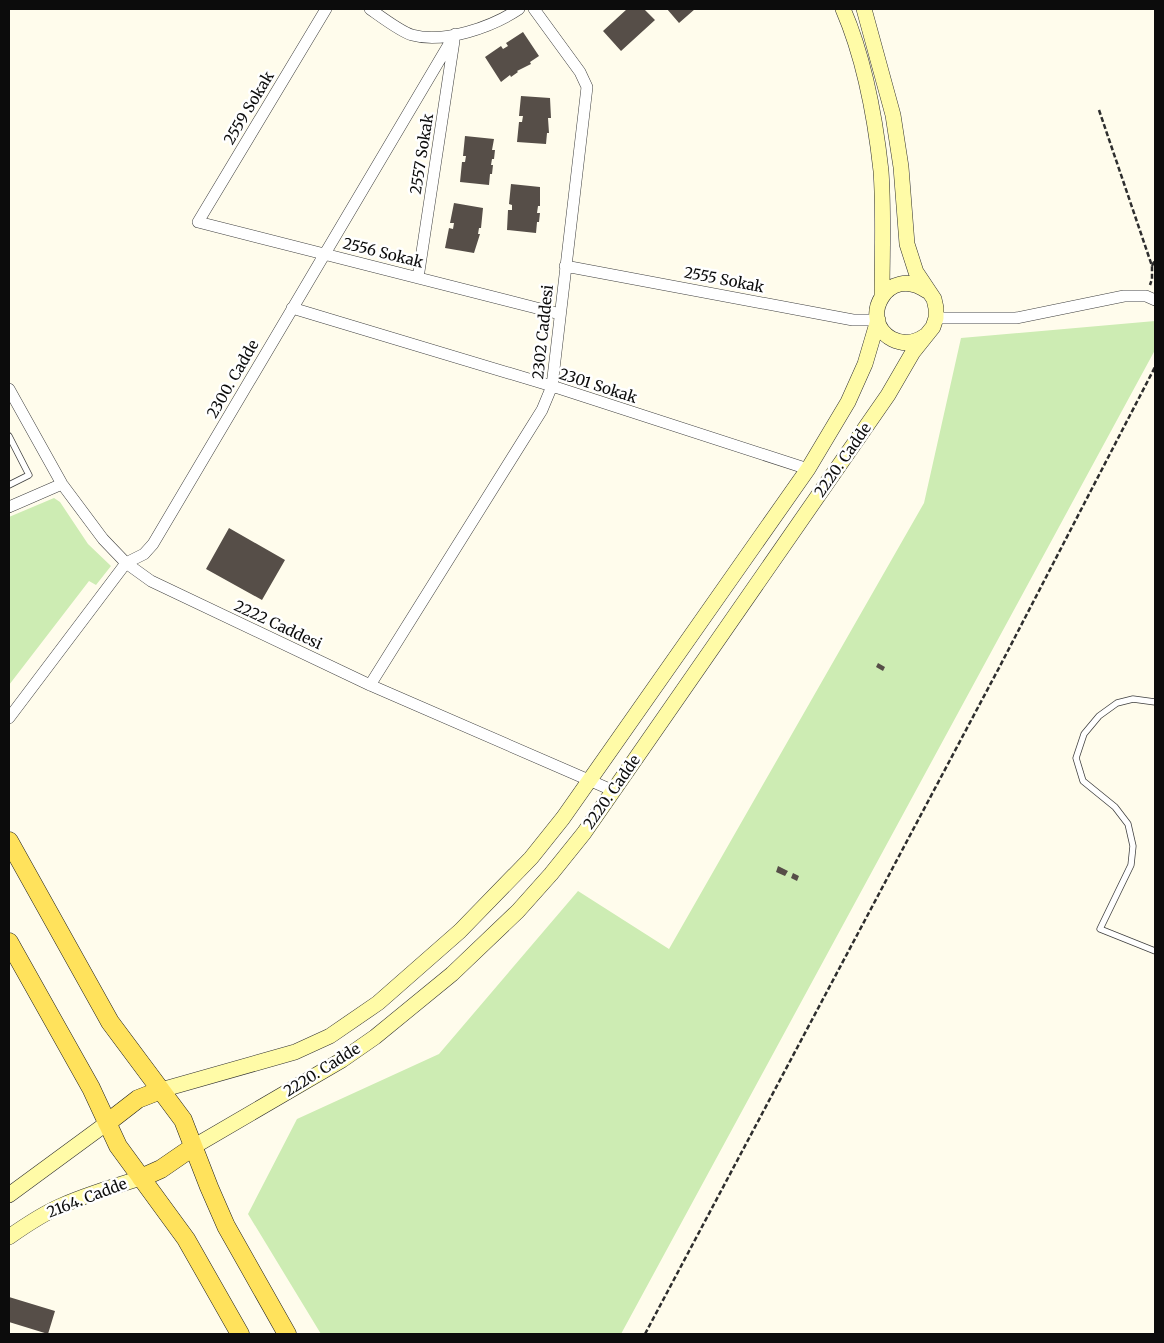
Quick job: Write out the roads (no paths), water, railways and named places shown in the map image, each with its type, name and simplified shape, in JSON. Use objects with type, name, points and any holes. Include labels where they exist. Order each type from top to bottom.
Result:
[{"type":"main road","points":[[9,841],[110,1022],[183,1120],[208,1187],[226,1226],[287,1334]]},
{"type":"main road","points":[[9,942],[92,1088],[118,1146],[186,1239],[240,1334]]},
{"type":"main road","points":[[107,1122],[138,1099],[161,1090]]},
{"type":"main road","points":[[141,1178],[161,1169],[193,1147]]},
{"type":"street","name":"2559 Sokak","points":[[198,222],[326,9]]},
{"type":"street","points":[[370,9],[410,35],[425,38],[455,34],[486,26],[510,15],[518,9]]},
{"type":"street","name":"2302 Caddesi","points":[[370,685],[542,410],[552,386],[587,87],[580,72],[534,9]]},
{"type":"street","name":"2220. Cadde","points":[[161,1090],[295,1052],[330,1036],[378,1003],[453,938],[498,894],[531,858],[563,818],[808,469],[848,402],[865,364],[878,320],[877,310],[882,297],[881,173],[875,126],[865,75],[852,30],[843,9]]},
{"type":"street","points":[[864,9],[893,115],[901,167],[907,244],[916,272],[934,299],[936,318],[1016,318],[1124,296],[1151,298]]},
{"type":"street","name":"2300. Cadde","points":[[9,718],[126,563],[144,554],[153,544],[455,34]]},
{"type":"street","name":"2557 Sokak","points":[[418,278],[455,34]]},
{"type":"street","name":"2556 Sokak","points":[[198,222],[560,314]]},
{"type":"street","name":"2555 Sokak","points":[[565,266],[853,320],[878,320]]},
{"type":"street","points":[[882,297],[892,286],[901,283],[911,283],[928,291],[934,299]]},
{"type":"street","name":"2301 Sokak","points":[[292,308],[552,386],[808,469]]},
{"type":"street","name":"2220. Cadde","points":[[193,1147],[342,1060],[375,1037],[452,974],[518,911],[546,880],[584,833],[614,791],[877,411],[914,352],[933,327],[936,318]]},
{"type":"street","points":[[878,320],[882,330],[889,337],[898,341],[908,343],[926,335]]},
{"type":"street","name":"2222 Caddesi","points":[[9,390],[62,484],[103,539],[126,563],[151,581],[370,685],[614,791]]},
{"type":"street","points":[[9,507],[62,484]]},
{"type":"street","points":[[9,1195],[107,1122]]},
{"type":"street","name":"2164. Cadde","points":[[9,1236],[62,1206],[96,1192],[141,1178]]},
{"type":"lane","points":[[9,436],[30,475],[9,485]]},
{"type":"lane","points":[[1155,702],[1133,698],[1117,703],[1099,716],[1084,734],[1076,758],[1083,781],[1115,807],[1128,824],[1133,846],[1131,865],[1100,928],[1155,951]]}]
